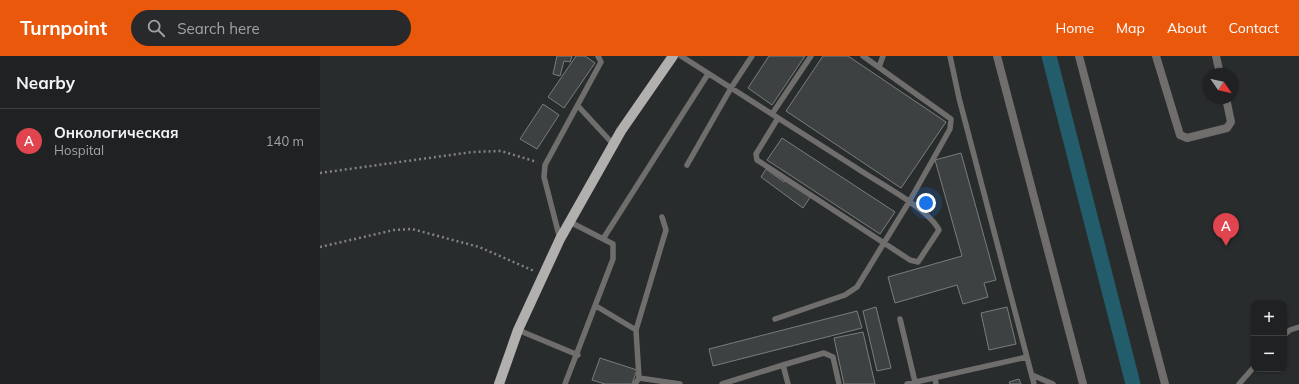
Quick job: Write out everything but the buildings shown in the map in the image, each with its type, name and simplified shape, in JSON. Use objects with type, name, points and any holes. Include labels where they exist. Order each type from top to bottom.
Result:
[{"type":"main road","points":[[499,384],[518,330],[560,239],[621,131],[672,56]]},
{"type":"street","points":[[997,56],[1083,384]]},
{"type":"street","points":[[1079,56],[1165,384]]},
{"type":"street","points":[[1156,56],[1180,135],[1186,138],[1226,128],[1231,122],[1227,104]]},
{"type":"street","points":[[1216,56],[1219,68]]},
{"type":"lane","points":[[560,239],[544,177],[545,165],[601,62],[598,56]]},
{"type":"lane","points":[[681,56],[708,74],[772,114],[909,202],[935,222],[939,230],[918,262],[910,260],[757,160],[756,154],[778,118]]},
{"type":"lane","points":[[687,165],[731,88],[752,56]]},
{"type":"lane","points":[[772,114],[811,56]]},
{"type":"lane","points":[[775,319],[845,295],[857,286],[909,202],[950,129],[952,119],[863,56]]},
{"type":"lane","points":[[879,67],[883,56]]},
{"type":"lane","points":[[950,56],[959,98],[1034,384]]},
{"type":"lane","points":[[603,239],[708,74]]},
{"type":"lane","points":[[578,106],[614,145]]},
{"type":"lane","points":[[635,384],[639,378],[636,330],[666,230],[662,217]]},
{"type":"lane","points":[[565,384],[578,355],[613,259],[613,244],[570,222]]},
{"type":"lane","points":[[596,306],[636,330]]},
{"type":"lane","points":[[900,319],[915,382]]},
{"type":"lane","points":[[1287,332],[1299,327]]},
{"type":"lane","points":[[518,330],[578,355]]},
{"type":"lane","points":[[722,384],[824,354],[833,358],[838,384]]},
{"type":"lane","points":[[907,384],[1027,357]]},
{"type":"lane","points":[[783,365],[788,384]]},
{"type":"lane","points":[[1240,384],[1251,371]]},
{"type":"lane","points":[[1032,375],[1053,384]]},
{"type":"lane","points":[[639,378],[680,384]]},
{"type":"lane","points":[[935,378],[936,384]]},
{"type":"path","points":[[320,172],[472,152],[501,151],[545,165]]},
{"type":"path","points":[[320,247],[394,230],[412,229],[479,247],[543,275]]},
{"type":"waterway","points":[[1049,56],[1133,384]]},
{"type":"place","name":"Онкологическая","points":[[1226,246]]}]
